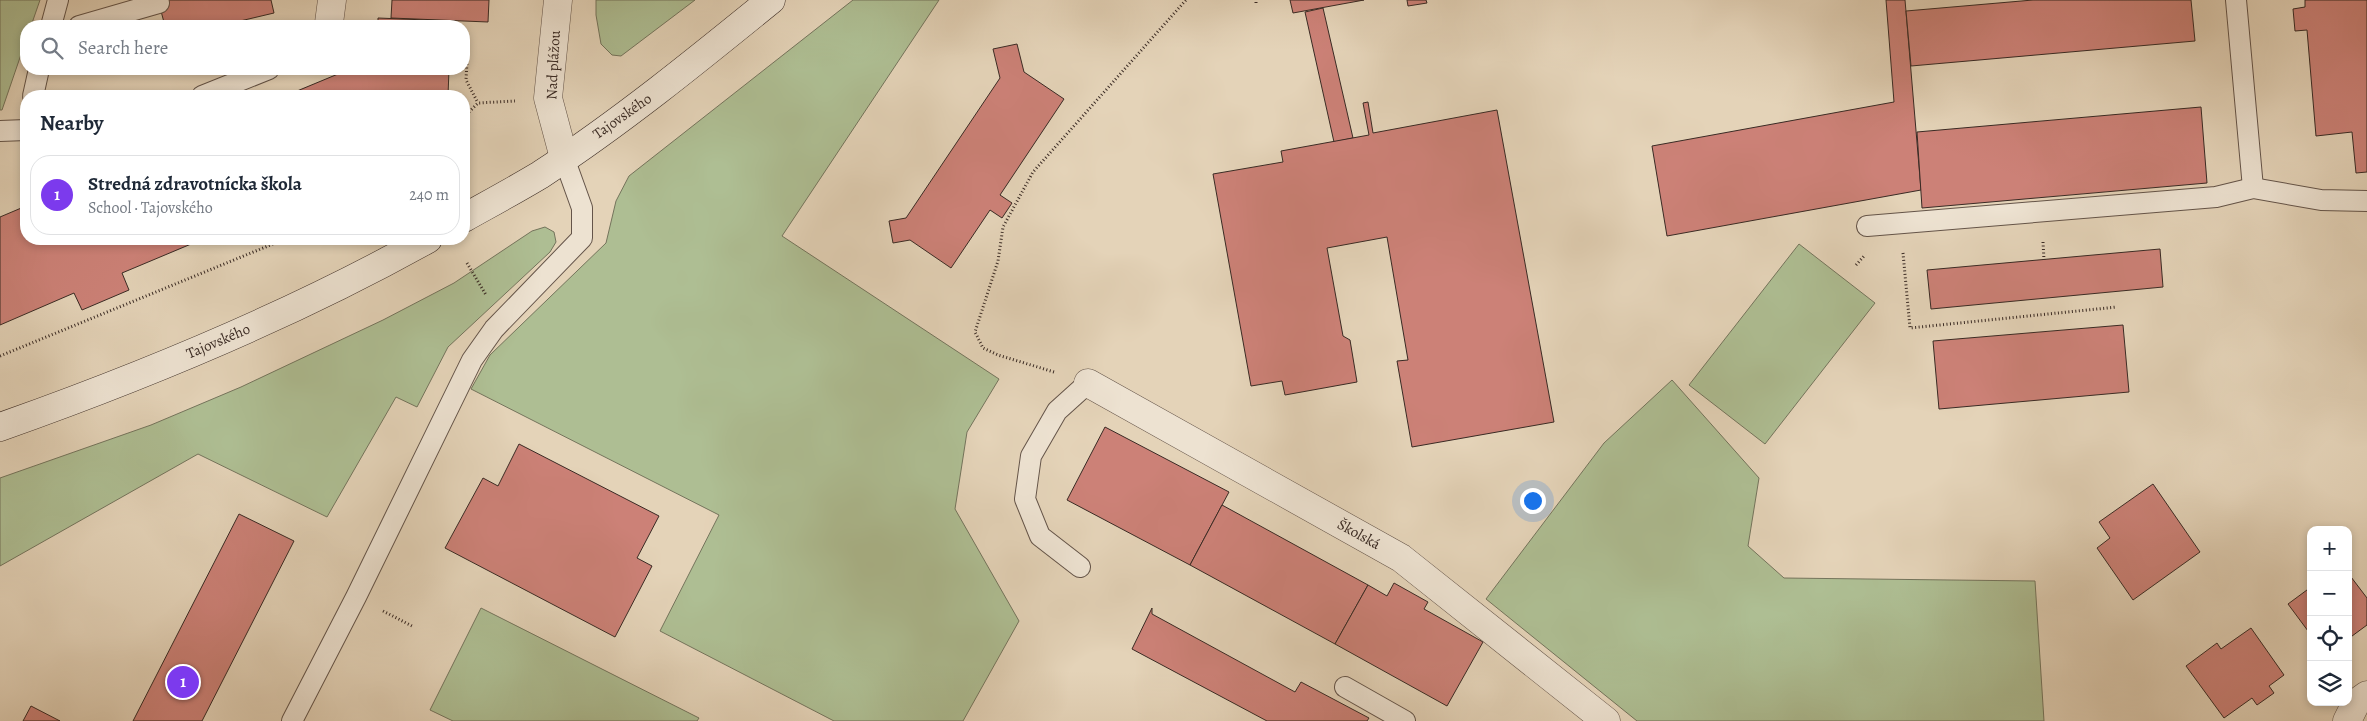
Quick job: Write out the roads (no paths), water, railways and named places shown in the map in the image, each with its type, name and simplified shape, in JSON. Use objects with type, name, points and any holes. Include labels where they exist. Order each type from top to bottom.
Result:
[{"type":"main road","name":"Nad plážou","points":[[558,0],[548,98],[564,158]]},
{"type":"main road","name":"Tajovského","points":[[470,215],[539,175],[564,158],[663,87],[771,0]]},
{"type":"main road","name":"Tajovského","points":[[0,427],[135,376],[285,312],[416,245]]},
{"type":"main road","name":"Školská","points":[[1088,383],[1401,558],[1606,721]]},
{"type":"main road","points":[[2347,721],[2356,703],[2367,695]]},
{"type":"lane","points":[[53,20],[58,0]]},
{"type":"lane","points":[[2236,0],[2253,188]]},
{"type":"lane","points":[[100,20],[159,3]]},
{"type":"lane","points":[[34,90],[37,75]]},
{"type":"lane","points":[[217,90],[254,75]]},
{"type":"lane","points":[[0,131],[20,130]]},
{"type":"lane","points":[[292,721],[356,597],[477,351],[494,329],[582,238],[582,208],[564,158]]},
{"type":"lane","points":[[1867,226],[2216,197],[2253,188],[2321,200],[2367,201]]},
{"type":"lane","points":[[1080,567],[1040,536],[1025,499],[1031,456],[1057,411],[1088,383]]},
{"type":"lane","points":[[1344,687],[1405,721]]},
{"type":"place","name":"Stredná zdravotnícka škola","points":[[183,682]]}]
